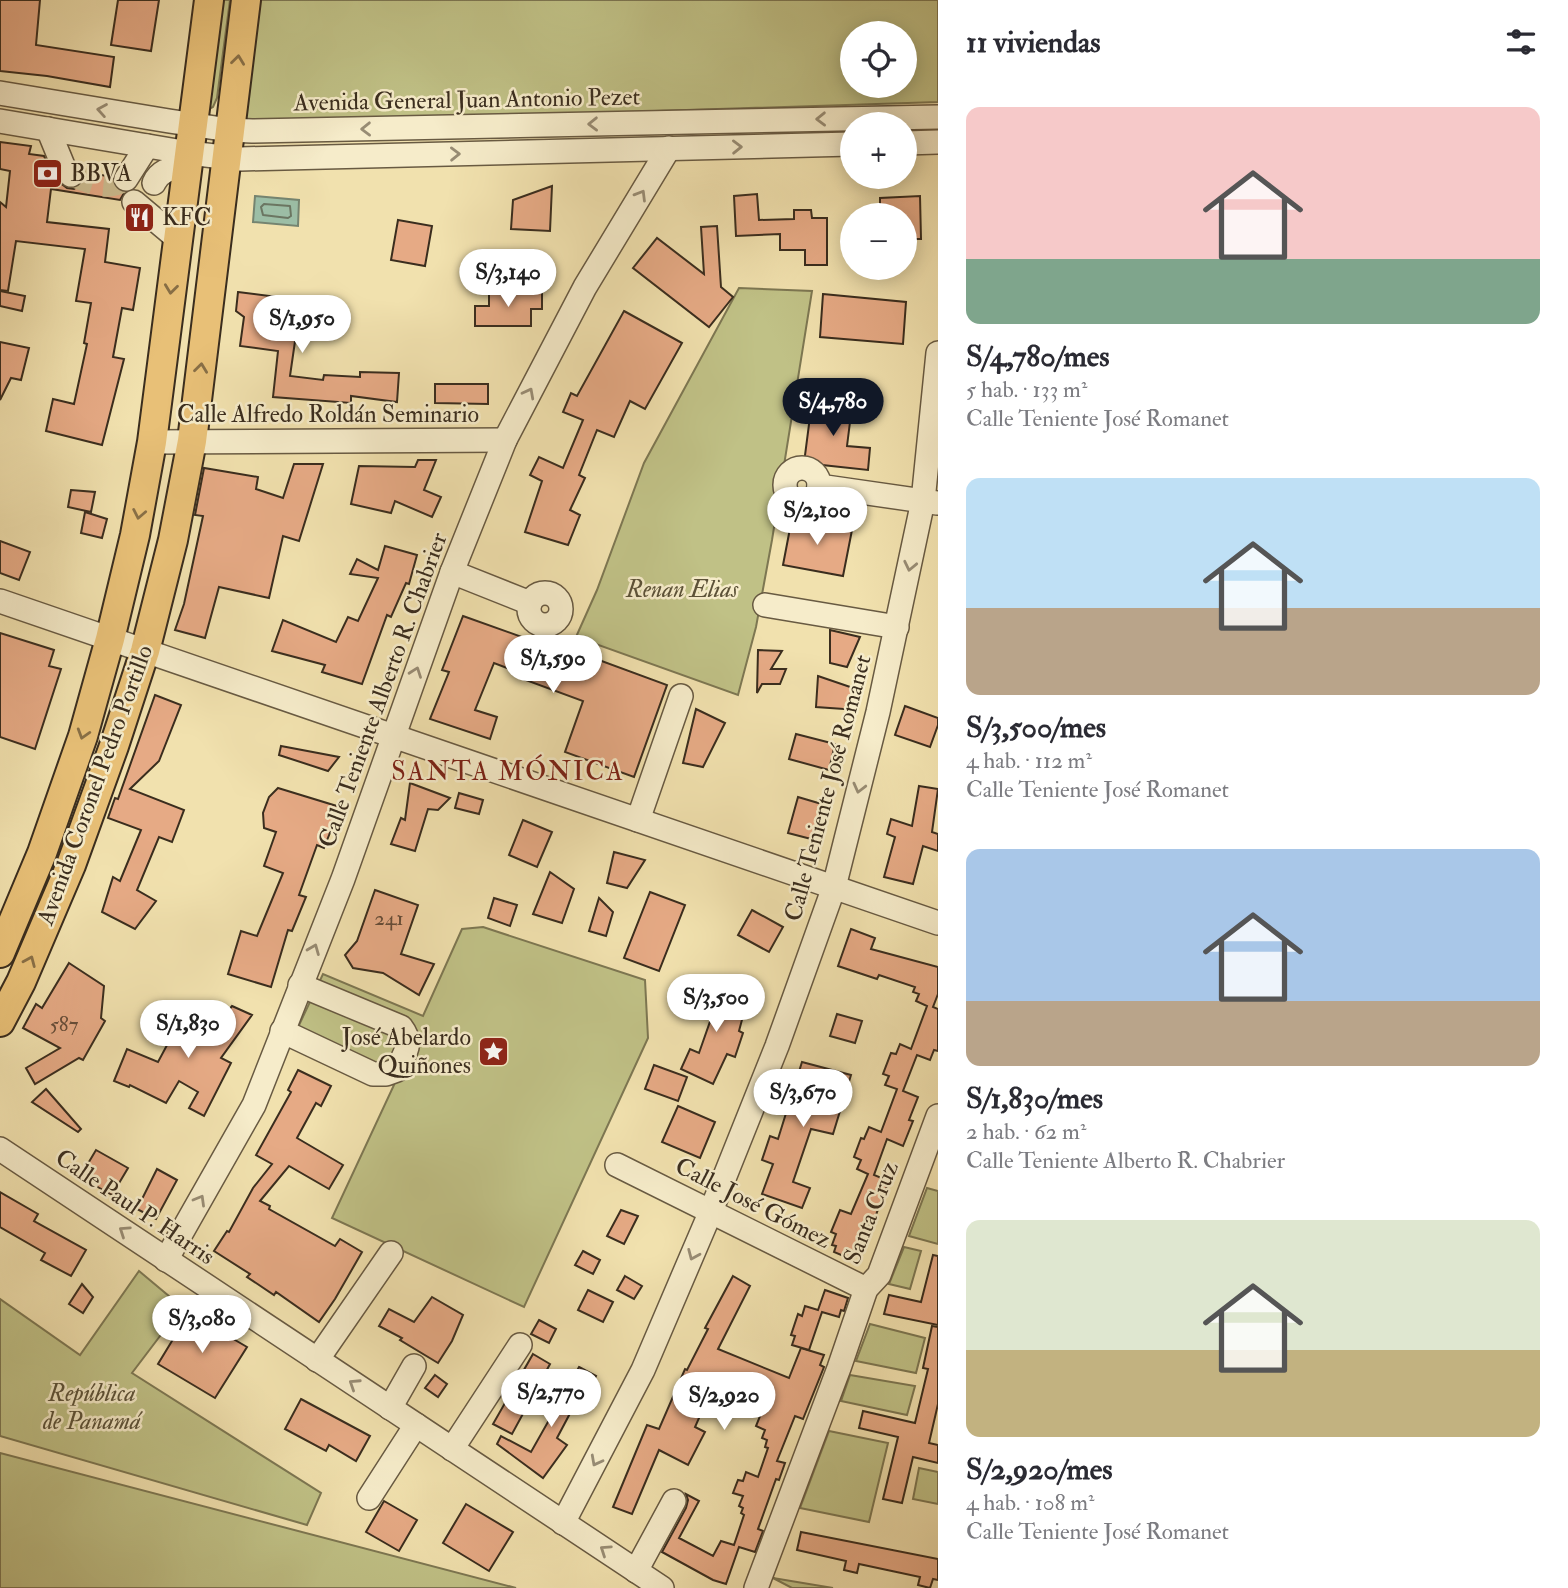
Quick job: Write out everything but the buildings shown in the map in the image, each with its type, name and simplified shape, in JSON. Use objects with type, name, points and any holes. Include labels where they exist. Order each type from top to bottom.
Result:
[{"type":"main road","name":"Avenida Coronel Pedro Portillo","points":[[0,953],[42,853],[83,736],[135,534],[152,442],[209,0]]},
{"type":"main road","name":"Avenida Coronel Pedro Portillo","points":[[0,1022],[21,982],[71,865],[114,747],[145,651],[173,540],[192,441],[246,0]]},
{"type":"street","name":"Avenida General Juan Antonio Pezet","points":[[0,93],[229,130],[938,117]]},
{"type":"street","points":[[0,121],[146,146],[189,158],[840,144]]},
{"type":"street","points":[[48,129],[64,168],[71,175]]},
{"type":"street","points":[[917,143],[938,142]]},
{"type":"street","points":[[126,179],[146,146]]},
{"type":"street","name":"Calle Teniente Alberto R. Chabrier","points":[[166,1259],[254,1105],[343,879],[452,572],[505,440],[585,287],[669,148]]},
{"type":"street","points":[[178,239],[147,201],[163,172],[189,158]]},
{"type":"street","name":"Calle Teniente José Romanet","points":[[563,1523],[643,1370],[711,1211],[778,1046],[834,887],[897,627],[931,502],[938,353]]},
{"type":"street","name":"Calle Alfredo Roldán Seminario","points":[[152,442],[505,440]]},
{"type":"street","points":[[819,486],[931,502]]},
{"type":"street","points":[[452,572],[530,603]]},
{"type":"street","points":[[0,601],[938,923]]},
{"type":"street","points":[[765,605],[897,627]]},
{"type":"street","points":[[638,820],[681,696]]},
{"type":"street","points":[[282,1031],[373,1074],[386,1074],[397,1070],[408,1045],[408,1037],[401,1027],[300,985]]},
{"type":"street","name":"Santa Cruz","points":[[755,1588],[839,1368],[866,1289],[879,1275],[938,1116]]},
{"type":"street","name":"Calle Paul P. Harris","points":[[0,1149],[662,1588]]},
{"type":"street","name":"Calle José Gómez","points":[[617,1165],[866,1289]]},
{"type":"street","points":[[317,1360],[391,1253]]},
{"type":"street","points":[[452,1449],[520,1345]]},
{"type":"street","points":[[390,1408],[414,1366]]},
{"type":"street","points":[[369,1498],[416,1425]]},
{"type":"street","points":[[636,1571],[674,1501]]},
{"type":"green space","points":[[216,0],[230,0],[217,98],[213,107],[207,110]]},
{"type":"green space","points":[[256,0],[938,0],[938,102],[253,124],[239,114]]},
{"type":"green space","name":"Renan Elias","points":[[739,288],[812,291],[772,540],[756,627],[738,695],[576,637],[597,590],[644,463]]},
{"type":"green space","points":[[483,927],[645,980],[648,1038],[524,1307],[332,1218],[394,1085],[293,1038],[323,974],[423,1016],[462,929]]},
{"type":"green space","points":[[927,1188],[938,1191],[938,1244],[909,1236]]},
{"type":"green space","points":[[904,1247],[921,1251],[910,1289],[889,1284]]},
{"type":"green space","name":"República de Panamá","points":[[139,1271],[182,1307],[132,1373],[321,1493],[307,1525],[0,1436],[0,1299],[80,1355]]},
{"type":"green space","points":[[870,1324],[925,1338],[916,1373],[856,1361]]},
{"type":"green space","points":[[850,1375],[915,1386],[907,1415],[841,1401]]},
{"type":"green space","points":[[829,1431],[888,1443],[869,1522],[800,1508]]},
{"type":"green space","points":[[0,1453],[516,1588],[0,1588]]},
{"type":"green space","points":[[919,1468],[938,1472],[938,1504],[913,1499]]},
{"type":"green space","points":[[773,1578],[833,1588],[792,1588]]},
{"type":"water","points":[[255,196],[299,200],[298,226],[253,222]]},
{"type":"tunnel","points":[[71,175],[105,185],[126,179]]},
{"type":"place","name":"BBVA","points":[[47,173]]},
{"type":"place","name":"KFC","points":[[139,217]]},
{"type":"place","name":"José Abelardo Quiñones","points":[[494,1051]]},
{"type":"district","name":"SANTA MÓNICA","points":[[508,772]]}]
